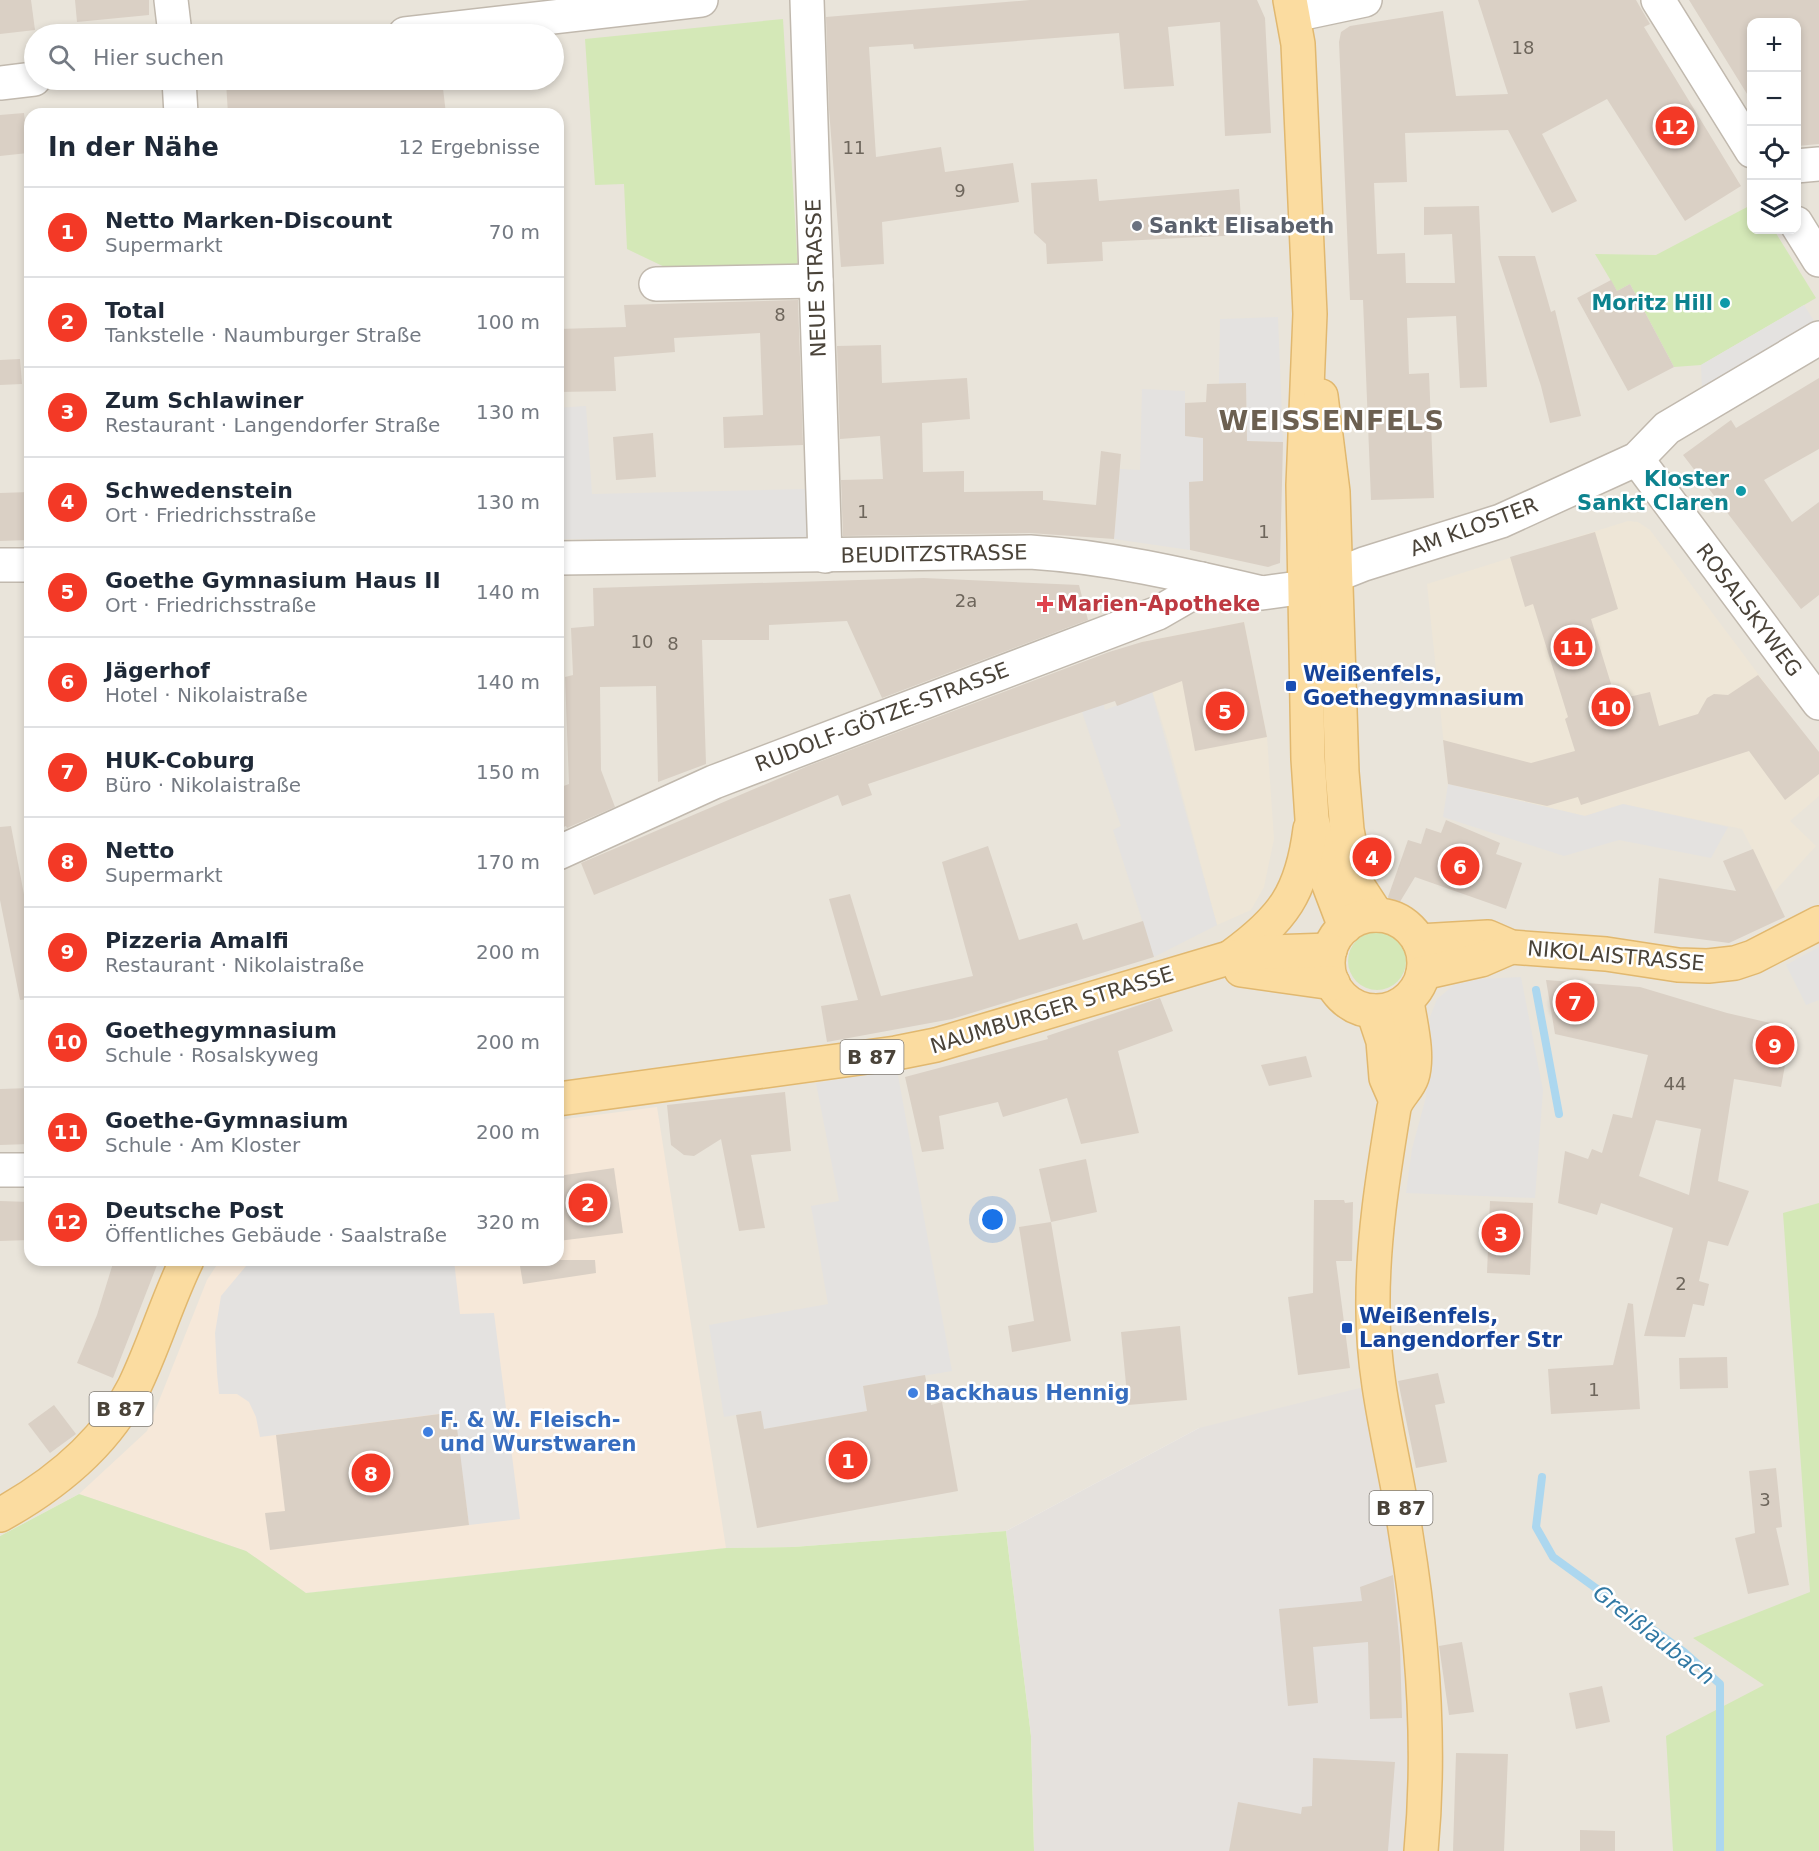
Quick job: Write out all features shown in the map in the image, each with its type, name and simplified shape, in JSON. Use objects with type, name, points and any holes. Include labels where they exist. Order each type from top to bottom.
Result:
[{"type":"main road","points":[[1292,8],[1298,44],[1310,314],[1333,492],[1342,772],[1347,830],[1358,886],[1377,915]]},
{"type":"main road","points":[[1310,314],[1303,484],[1307,723],[1312,819],[1337,938],[1329,967],[1333,983],[1349,1002],[1373,1011],[1390,1009],[1407,1000],[1417,988],[1423,973],[1424,957],[1419,941],[1401,922],[1377,915],[1360,918],[1337,938]]},
{"type":"main road","points":[[1232,957],[1270,925],[1298,886],[1306,858],[1312,819]]},
{"type":"main road","name":"NIKOLAISTRASSE","points":[[1419,941],[1488,937],[1511,947],[1708,966],[1735,963],[1754,957],[1819,923]]},
{"type":"main road","name":"B 87","points":[[1188,969],[1232,957],[1337,938]]},
{"type":"main road","name":"NIKOLAISTRASSE","points":[[1423,973],[1481,960],[1511,947]]},
{"type":"main road","name":"B 87","points":[[1188,969],[1252,970],[1333,983]]},
{"type":"main road","name":"NAUMBURGER STRASSE","points":[[564,1098],[926,1047],[1010,1025],[1188,969]]},
{"type":"main road","name":"B 87","points":[[1407,1000],[1413,1045],[1412,1077],[1396,1101],[1378,1224],[1372,1309],[1373,1346],[1380,1401],[1406,1534],[1420,1637],[1426,1742],[1421,1851]]},
{"type":"main road","name":"B 87","points":[[1373,1011],[1383,1041],[1386,1078],[1396,1101]]},
{"type":"main road","name":"B 87","points":[[0,1515],[72,1465],[108,1428],[134,1387],[184,1266]]},
{"type":"street","points":[[171,0],[174,24]]},
{"type":"street","points":[[487,24],[658,3],[701,0]]},
{"type":"street","name":"NEUE STRASSE","points":[[807,0],[825,556]]},
{"type":"street","points":[[1292,8],[1365,0]]},
{"type":"street","points":[[1658,0],[1747,144]]},
{"type":"street","points":[[0,83],[24,80]]},
{"type":"street","points":[[180,90],[181,108]]},
{"type":"street","points":[[1801,166],[1819,164]]},
{"type":"street","points":[[1801,230],[1819,260]]},
{"type":"street","points":[[656,284],[816,281]]},
{"type":"street","name":"AM KLOSTER","points":[[1305,587],[1336,574],[1501,521],[1643,468],[1667,428],[1819,338]]},
{"type":"street","name":"ROSALSKYWEG","points":[[1643,468],[1819,703]]},
{"type":"street","name":"BEUDITZSTRASSE","points":[[564,558],[1013,552],[1073,555],[1140,565],[1262,593],[1305,587]]},
{"type":"street","points":[[0,565],[24,565]]},
{"type":"street","name":"RUDOLF-GÖTZE-STRASSE","points":[[564,850],[714,782],[1158,613],[1191,594],[1201,579]]},
{"type":"street","points":[[0,1170],[24,1170]]},
{"type":"shaded area","points":[[0,0],[1819,0],[1819,1851],[1411,1851],[1199,1428],[1006,1531],[793,1547],[726,1548],[306,1593],[79,1494],[0,1536]]},
{"type":"shaded area","points":[[1804,305],[1816,324],[1702,390],[1701,365]]},
{"type":"shaded area","points":[[1278,317],[1283,442],[1247,441],[1246,383],[1219,384],[1220,319]]},
{"type":"shaded area","points":[[1142,389],[1185,391],[1185,436],[1203,438],[1203,481],[1189,482],[1190,550],[1114,539],[1120,469],[1140,470]]},
{"type":"shaded area","points":[[586,406],[592,494],[806,489],[809,538],[564,539],[564,408]]},
{"type":"shaded area","points":[[1628,521],[1638,522],[1650,530],[1819,755],[1819,796],[1790,821],[1816,846],[1774,892],[1742,829],[1623,804],[1585,816],[1448,784],[1427,584]]},
{"type":"shaded area","points":[[1244,622],[1267,737],[1274,839],[1264,887],[1251,910],[1217,925],[1168,741],[1150,684],[1141,642]]},
{"type":"shaded area","points":[[1152,692],[1217,925],[1154,957],[1113,830],[1121,826],[1082,712],[1103,702],[1105,710]]},
{"type":"shaded area","points":[[1448,784],[1585,816],[1623,804],[1728,827],[1711,858],[1619,840],[1564,856],[1443,817]]},
{"type":"shaded area","points":[[1819,947],[1819,1000],[1806,1005],[1786,965]]},
{"type":"shaded area","points":[[1521,977],[1543,1090],[1535,1198],[1406,1193],[1412,1149],[1426,1097],[1430,1017],[1437,999],[1454,985],[1480,979]]},
{"type":"shaded area","points":[[897,1070],[952,1371],[863,1386],[867,1411],[764,1429],[760,1411],[724,1417],[709,1325],[828,1304],[811,1206],[839,1201],[816,1083]]},
{"type":"shaded area","points":[[657,1107],[726,1548],[306,1593],[246,1551],[79,1494],[147,1431],[207,1280],[216,1266],[564,1266],[564,1119]]},
{"type":"shaded area","points":[[246,1266],[455,1266],[460,1314],[494,1313],[520,1519],[469,1525],[454,1412],[260,1437],[256,1417],[249,1402],[237,1394],[219,1394],[215,1333],[221,1296]]},
{"type":"shaded area","points":[[1368,1386],[1404,1573],[1419,1743],[1411,1851],[1034,1851],[1031,1736],[1006,1531],[1199,1428]]},
{"type":"green space","points":[[783,19],[798,270],[673,271],[627,249],[624,184],[595,185],[585,39]]},
{"type":"green space","points":[[1747,207],[1747,234],[1776,234],[1816,298],[1701,365],[1674,367],[1630,284],[1617,291],[1595,254],[1656,255]]},
{"type":"green space","points":[[1377,932],[1388,934],[1401,945],[1406,961],[1404,972],[1393,985],[1377,990],[1366,988],[1353,977],[1348,961],[1350,950],[1361,937]]},
{"type":"green space","points":[[1819,1203],[1819,1851],[1673,1851],[1666,1736],[1764,1685],[1693,1638],[1810,1592],[1783,1213]]},
{"type":"green space","points":[[79,1494],[246,1551],[306,1593],[726,1548],[793,1547],[1006,1531],[1031,1736],[1034,1851],[0,1851],[0,1536]]},
{"type":"building","points":[[0,0],[31,0],[34,24],[24,24],[24,31],[0,34]]},
{"type":"building","points":[[75,0],[149,0],[149,15],[77,22]]},
{"type":"building","points":[[1030,0],[1257,0],[1265,18],[1271,133],[1225,136],[1220,22],[1168,27],[1174,86],[1124,89],[1119,33],[914,49],[913,44],[869,47],[876,157],[941,147],[945,172],[1013,163],[1019,202],[882,222],[884,264],[841,267],[829,109],[826,17]]},
{"type":"building","points":[[1478,0],[1636,0],[1650,24],[1644,27],[1741,186],[1685,221],[1607,99],[1542,134],[1577,201],[1552,213],[1508,130],[1405,133],[1407,182],[1374,183],[1377,254],[1405,253],[1406,283],[1455,283],[1452,234],[1424,235],[1424,207],[1479,206],[1487,387],[1460,388],[1456,316],[1407,318],[1409,374],[1429,373],[1434,498],[1371,500],[1363,300],[1350,300],[1339,42],[1341,32],[1350,26],[1443,11],[1456,96],[1508,94]]},
{"type":"building","points":[[1689,0],[1819,0],[1819,144],[1801,146],[1801,18],[1747,18],[1747,94]]},
{"type":"building","points":[[226,90],[443,90],[445,108],[228,108]]},
{"type":"building","points":[[24,113],[24,153],[0,156],[0,115]]},
{"type":"building","name":"Sankt Elisabeth","points":[[1097,179],[1099,201],[1239,189],[1242,235],[1102,242],[1103,261],[1047,264],[1046,244],[1034,233],[1031,183]]},
{"type":"building","points":[[1498,256],[1535,256],[1551,312],[1555,310],[1581,416],[1550,423],[1541,386]]},
{"type":"building","points":[[1611,280],[1617,291],[1630,284],[1674,367],[1628,391],[1577,298]]},
{"type":"building","points":[[798,300],[803,445],[724,448],[723,417],[763,415],[760,333],[674,338],[675,352],[614,357],[616,391],[564,392],[564,329],[626,327],[624,305]]},
{"type":"building","points":[[881,345],[882,383],[967,378],[970,419],[922,423],[923,472],[964,471],[964,492],[1043,491],[1043,500],[1096,505],[1101,451],[1121,454],[1114,539],[1030,533],[843,536],[841,480],[883,479],[880,436],[840,439],[837,346]]},
{"type":"building","points":[[20,359],[22,384],[0,385],[0,360]]},
{"type":"building","name":"Kloster Sankt Claren","points":[[1819,378],[1819,449],[1764,480],[1792,522],[1819,502],[1819,595],[1801,609],[1683,455],[1731,420],[1736,428]]},
{"type":"building","points":[[1246,383],[1247,441],[1283,442],[1280,563],[1268,567],[1190,550],[1189,482],[1203,481],[1203,438],[1185,436],[1185,403],[1206,402],[1207,384]]},
{"type":"building","points":[[653,433],[656,477],[616,480],[613,437]]},
{"type":"building","points":[[24,492],[24,540],[0,541],[0,493]]},
{"type":"building","points":[[1595,532],[1618,609],[1591,619],[1616,700],[1650,692],[1659,726],[1698,714],[1707,698],[1714,694],[1728,695],[1758,675],[1819,752],[1819,774],[1785,800],[1749,751],[1581,805],[1578,797],[1547,806],[1448,784],[1443,740],[1531,763],[1575,751],[1565,719],[1568,717],[1533,604],[1525,607],[1510,557]]},
{"type":"building","points":[[924,578],[1079,585],[1088,620],[882,698],[847,621],[769,625],[769,640],[702,640],[706,764],[658,782],[656,686],[600,687],[601,770],[615,807],[567,828],[564,827],[564,786],[569,784],[565,677],[573,675],[571,628],[594,626],[593,588]]},
{"type":"building","points":[[1244,622],[1267,737],[1195,751],[1182,681],[1117,706],[1115,701],[868,784],[872,795],[842,806],[838,795],[594,895],[581,863],[808,766],[1109,652],[1142,642]]},
{"type":"building","points":[[1446,820],[1500,843],[1496,854],[1522,863],[1506,909],[1415,877],[1395,910],[1388,897],[1408,840],[1421,844],[1426,828],[1441,833]]},
{"type":"building","points":[[11,826],[24,894],[24,1000],[20,1000],[0,900],[0,827]]},
{"type":"building","points":[[988,846],[1019,940],[1077,923],[1083,940],[1143,921],[1154,957],[952,1019],[827,1042],[821,1006],[858,1000],[829,899],[850,894],[881,996],[973,976],[942,862]]},
{"type":"building","points":[[1753,849],[1785,917],[1729,943],[1654,933],[1659,878],[1736,891],[1723,861]]},
{"type":"building","points":[[1546,980],[1640,987],[1727,1013],[1792,1028],[1781,1087],[1734,1079],[1718,1181],[1749,1191],[1728,1246],[1708,1241],[1699,1281],[1709,1284],[1704,1306],[1693,1304],[1685,1337],[1644,1336],[1673,1228],[1601,1203],[1597,1215],[1558,1203],[1565,1151],[1588,1159],[1592,1149],[1602,1153],[1613,1114],[1632,1118],[1648,1055],[1555,1034]],"holes":[[[1656,1120],[1701,1129],[1689,1195],[1639,1176]]]},
{"type":"building","points":[[1160,998],[1173,1031],[1118,1051],[1139,1133],[1081,1144],[1067,1098],[1003,1117],[998,1102],[939,1116],[944,1149],[922,1152],[905,1077],[1048,1039],[1047,1036]]},
{"type":"building","points":[[1306,1056],[1312,1077],[1269,1086],[1261,1065]]},
{"type":"building","points":[[24,1088],[24,1144],[0,1145],[0,1089]]},
{"type":"building","points":[[785,1092],[791,1151],[751,1155],[765,1228],[739,1231],[721,1139],[694,1156],[684,1155],[671,1145],[667,1105]]},
{"type":"building","points":[[1086,1159],[1097,1212],[1051,1222],[1039,1169]]},
{"type":"building","points":[[614,1168],[623,1233],[564,1240],[564,1175]]},
{"type":"building","points":[[1314,1200],[1353,1202],[1352,1261],[1336,1261],[1350,1368],[1298,1375],[1288,1297],[1313,1293]]},
{"type":"building","points":[[0,1201],[24,1202],[24,1240],[0,1241]]},
{"type":"building","points":[[1490,1201],[1533,1203],[1530,1275],[1487,1273]]},
{"type":"building","points":[[1051,1222],[1071,1341],[1012,1352],[1008,1326],[1034,1321],[1019,1227]]},
{"type":"building","points":[[564,1260],[595,1260],[596,1273],[523,1284],[520,1266],[564,1266]]},
{"type":"building","points":[[112,1266],[157,1266],[113,1378],[77,1363],[97,1315]]},
{"type":"building","points":[[1628,1303],[1633,1304],[1640,1409],[1551,1414],[1548,1369],[1613,1365]]},
{"type":"building","points":[[1180,1326],[1187,1400],[1128,1405],[1121,1332]]},
{"type":"building","points":[[1727,1357],[1728,1388],[1680,1389],[1679,1358]]},
{"type":"building","points":[[1438,1373],[1445,1403],[1435,1405],[1447,1462],[1416,1468],[1398,1381]]},
{"type":"building","points":[[925,1375],[931,1405],[942,1402],[958,1491],[757,1528],[736,1415],[761,1411],[764,1429],[867,1411],[863,1386]]},
{"type":"building","points":[[54,1405],[76,1434],[50,1453],[28,1424]]},
{"type":"building","points":[[455,1412],[469,1525],[270,1550],[265,1513],[285,1511],[276,1435]]},
{"type":"building","points":[[1776,1468],[1782,1527],[1776,1528],[1789,1585],[1748,1594],[1735,1538],[1755,1533],[1749,1471]]},
{"type":"building","points":[[1393,1575],[1400,1647],[1402,1718],[1370,1719],[1368,1642],[1313,1647],[1318,1703],[1288,1706],[1279,1609],[1362,1601],[1360,1587]]},
{"type":"building","points":[[1462,1642],[1474,1712],[1449,1715],[1439,1646]]},
{"type":"building","points":[[1602,1686],[1610,1722],[1576,1729],[1569,1693]]},
{"type":"building","points":[[1456,1753],[1508,1754],[1504,1851],[1453,1851]]},
{"type":"building","points":[[1313,1758],[1395,1762],[1388,1851],[1229,1851],[1238,1802],[1301,1814],[1302,1807],[1312,1806]]},
{"type":"building","points":[[1580,1830],[1615,1831],[1615,1851],[1580,1851]]},
{"type":"waterway","name":"Greißlaubach","points":[[1536,990],[1559,1114]]},
{"type":"waterway","name":"Greißlaubach","points":[[1542,1477],[1536,1527],[1553,1557],[1684,1652],[1720,1684],[1720,1851]]},
{"type":"place","name":"Deutsche Post","points":[[1675,126]]},
{"type":"place","name":"Sankt Elisabeth","points":[[1137,226]]},
{"type":"place","name":"Moritz Hill","points":[[1725,303]]},
{"type":"place","name":"Kloster Sankt Claren","points":[[1741,491]]},
{"type":"place","name":"Marien-Apotheke","points":[[1045,604]]},
{"type":"place","name":"Goethe-Gymnasium","points":[[1573,647]]},
{"type":"place","name":"Weißenfels, Goethegymnasium","points":[[1291,686]]},
{"type":"place","name":"Goethegymnasium","points":[[1611,707]]},
{"type":"place","name":"Goethe Gymnasium Haus II","points":[[1225,711]]},
{"type":"place","name":"Schwedenstein","points":[[1372,857]]},
{"type":"place","name":"Jägerhof","points":[[1460,866]]},
{"type":"place","name":"HUK-Coburg","points":[[1575,1002]]},
{"type":"place","name":"Pizzeria Amalfi","points":[[1775,1045]]},
{"type":"place","name":"Total","points":[[588,1203]]},
{"type":"place","name":"Zum Schlawiner","points":[[1501,1233]]},
{"type":"place","name":"Weißenfels, Langendorfer Str","points":[[1347,1328]]},
{"type":"place","name":"Backhaus Hennig","points":[[913,1393]]},
{"type":"place","name":"F. & W. Fleisch- und Wurstwaren","points":[[428,1432]]},
{"type":"place","name":"Netto Marken-Discount","points":[[848,1460]]},
{"type":"place","name":"Netto","points":[[371,1473]]},
{"type":"district","name":"WEISSENFELS","points":[[1332,420]]}]
